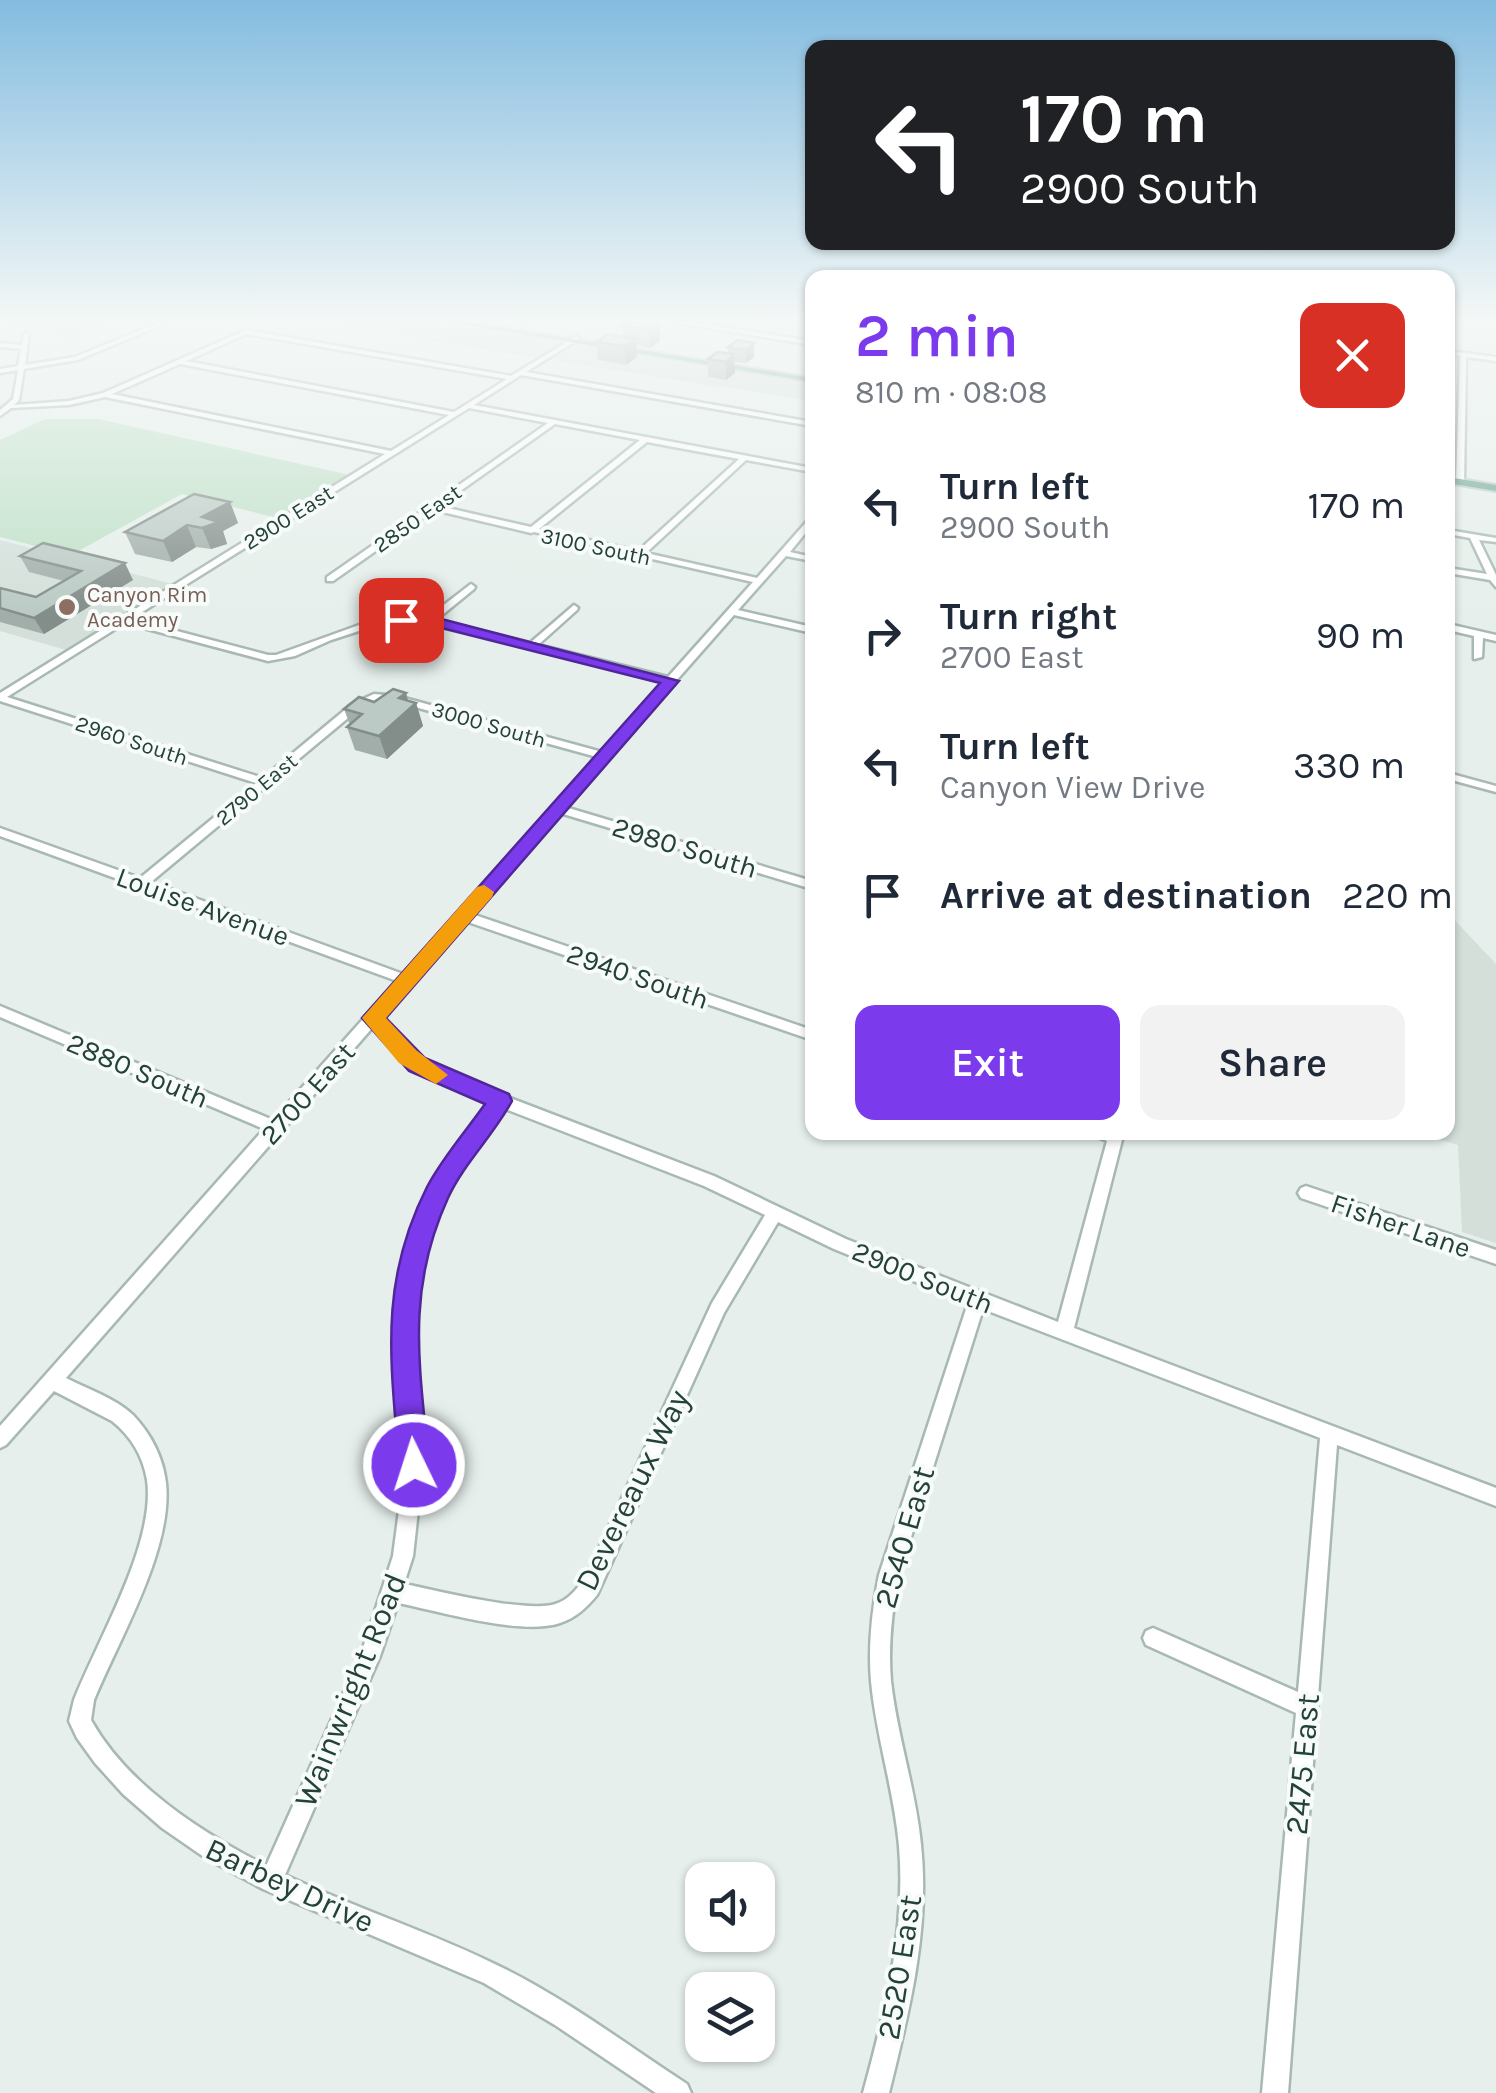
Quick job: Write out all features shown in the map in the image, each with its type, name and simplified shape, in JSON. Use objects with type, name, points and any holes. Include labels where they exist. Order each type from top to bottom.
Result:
[{"type":"main road","points":[[1455,482],[1496,488]]},
{"type":"street","points":[[227,420],[391,453]]},
{"type":"street","name":"2900 East","points":[[1,695],[446,420]]},
{"type":"street","points":[[541,420],[805,469]]},
{"type":"street","points":[[1455,476],[1462,420]]},
{"type":"street","name":"2850 East","points":[[330,579],[554,422]]},
{"type":"street","points":[[530,531],[646,439]]},
{"type":"street","points":[[1455,441],[1461,442]]},
{"type":"street","points":[[640,555],[744,458]]},
{"type":"street","name":"3100 South","points":[[433,507],[760,581]]},
{"type":"street","name":"2700 East","points":[[0,1439],[805,530]]},
{"type":"street","points":[[1455,533],[1496,540]]},
{"type":"street","points":[[1473,536],[1494,581]]},
{"type":"street","points":[[785,553],[805,557]]},
{"type":"street","points":[[1455,573],[1494,581]]},
{"type":"street","points":[[430,620],[471,587]]},
{"type":"street","points":[[532,646],[574,608]]},
{"type":"street","points":[[732,612],[805,628]]},
{"type":"street","points":[[124,620],[268,658],[290,656],[335,636],[384,622],[430,620],[671,681]]},
{"type":"street","points":[[1455,629],[1496,638]]},
{"type":"street","points":[[1476,657],[1479,634]]},
{"type":"street","name":"2960 South","points":[[1,695],[265,782]]},
{"type":"street","name":"3000 South","points":[[374,697],[393,698],[604,756]]},
{"type":"street","name":"2790 East","points":[[142,884],[374,697]]},
{"type":"street","points":[[1455,778],[1496,789]]},
{"type":"street","name":"2980 South","points":[[558,809],[805,882]]},
{"type":"street","name":"Louise Avenue","points":[[0,832],[407,980]]},
{"type":"street","name":"2940 South","points":[[463,916],[805,1033]]},
{"type":"street","name":"2880 South","points":[[0,1012],[276,1128]]},
{"type":"street","name":"2900 South","points":[[373,1018],[417,1064],[500,1101],[710,1182],[840,1244],[978,1299],[1328,1436],[1496,1497]]},
{"type":"street","name":"Wainwright Road","points":[[270,1880],[370,1656],[394,1592],[410,1524],[414,1480],[403,1337],[408,1270],[438,1190],[500,1101]]},
{"type":"street","points":[[1064,1332],[1110,1140]]},
{"type":"street","name":"Fisher Lane","points":[[1306,1192],[1496,1257]]},
{"type":"street","name":"Devereaux Way","points":[[394,1592],[533,1616],[558,1614],[579,1601],[593,1583],[726,1293],[776,1212]]},
{"type":"street","name":"2540 East","points":[[899,1780],[880,1692],[883,1597],[978,1299]]},
{"type":"street","name":"Barbey Drive","points":[[52,1380],[114,1412],[135,1430],[150,1454],[157,1486],[149,1546],[91,1679],[80,1720],[97,1752],[178,1830],[270,1880],[494,1976],[678,2093]]},
{"type":"street","name":"2475 East","points":[[1274,2093],[1328,1436]]},
{"type":"street","points":[[1154,1638],[1306,1707]]},
{"type":"street","name":"2520 East","points":[[876,2093],[904,1979],[912,1912],[910,1846],[899,1780]]},
{"type":"shaded area","name":"Canyon Rim Academy","points":[[0,540],[173,584],[66,650],[0,631]]},
{"type":"shaded area","points":[[1455,920],[1496,964],[1496,1243],[1462,1232],[1458,1145],[1441,1140],[1455,1140]]},
{"type":"green space","points":[[44,420],[101,420],[350,475],[281,519],[182,494],[71,555],[0,537],[0,440]]},
{"type":"building","points":[[194,494],[230,502],[202,517],[219,522],[202,528],[187,525],[163,541],[125,532]]},
{"type":"building","points":[[43,543],[125,563],[34,618],[0,608],[0,588],[36,597],[81,571],[20,556]]},
{"type":"building","points":[[393,689],[406,693],[399,698],[416,703],[379,736],[347,727],[362,714],[344,709],[359,697],[374,702]]},
{"type":"slow traffic","points":[[436,1075],[408,1056],[373,1018],[484,892]]},
{"type":"place","name":"Canyon Rim Academy","points":[[67,607]]},
{"type":"route","points":[[401,620],[430,620],[671,681],[373,1018],[417,1064],[500,1101],[438,1190],[420,1229],[408,1270],[403,1337],[414,1465]]}]
